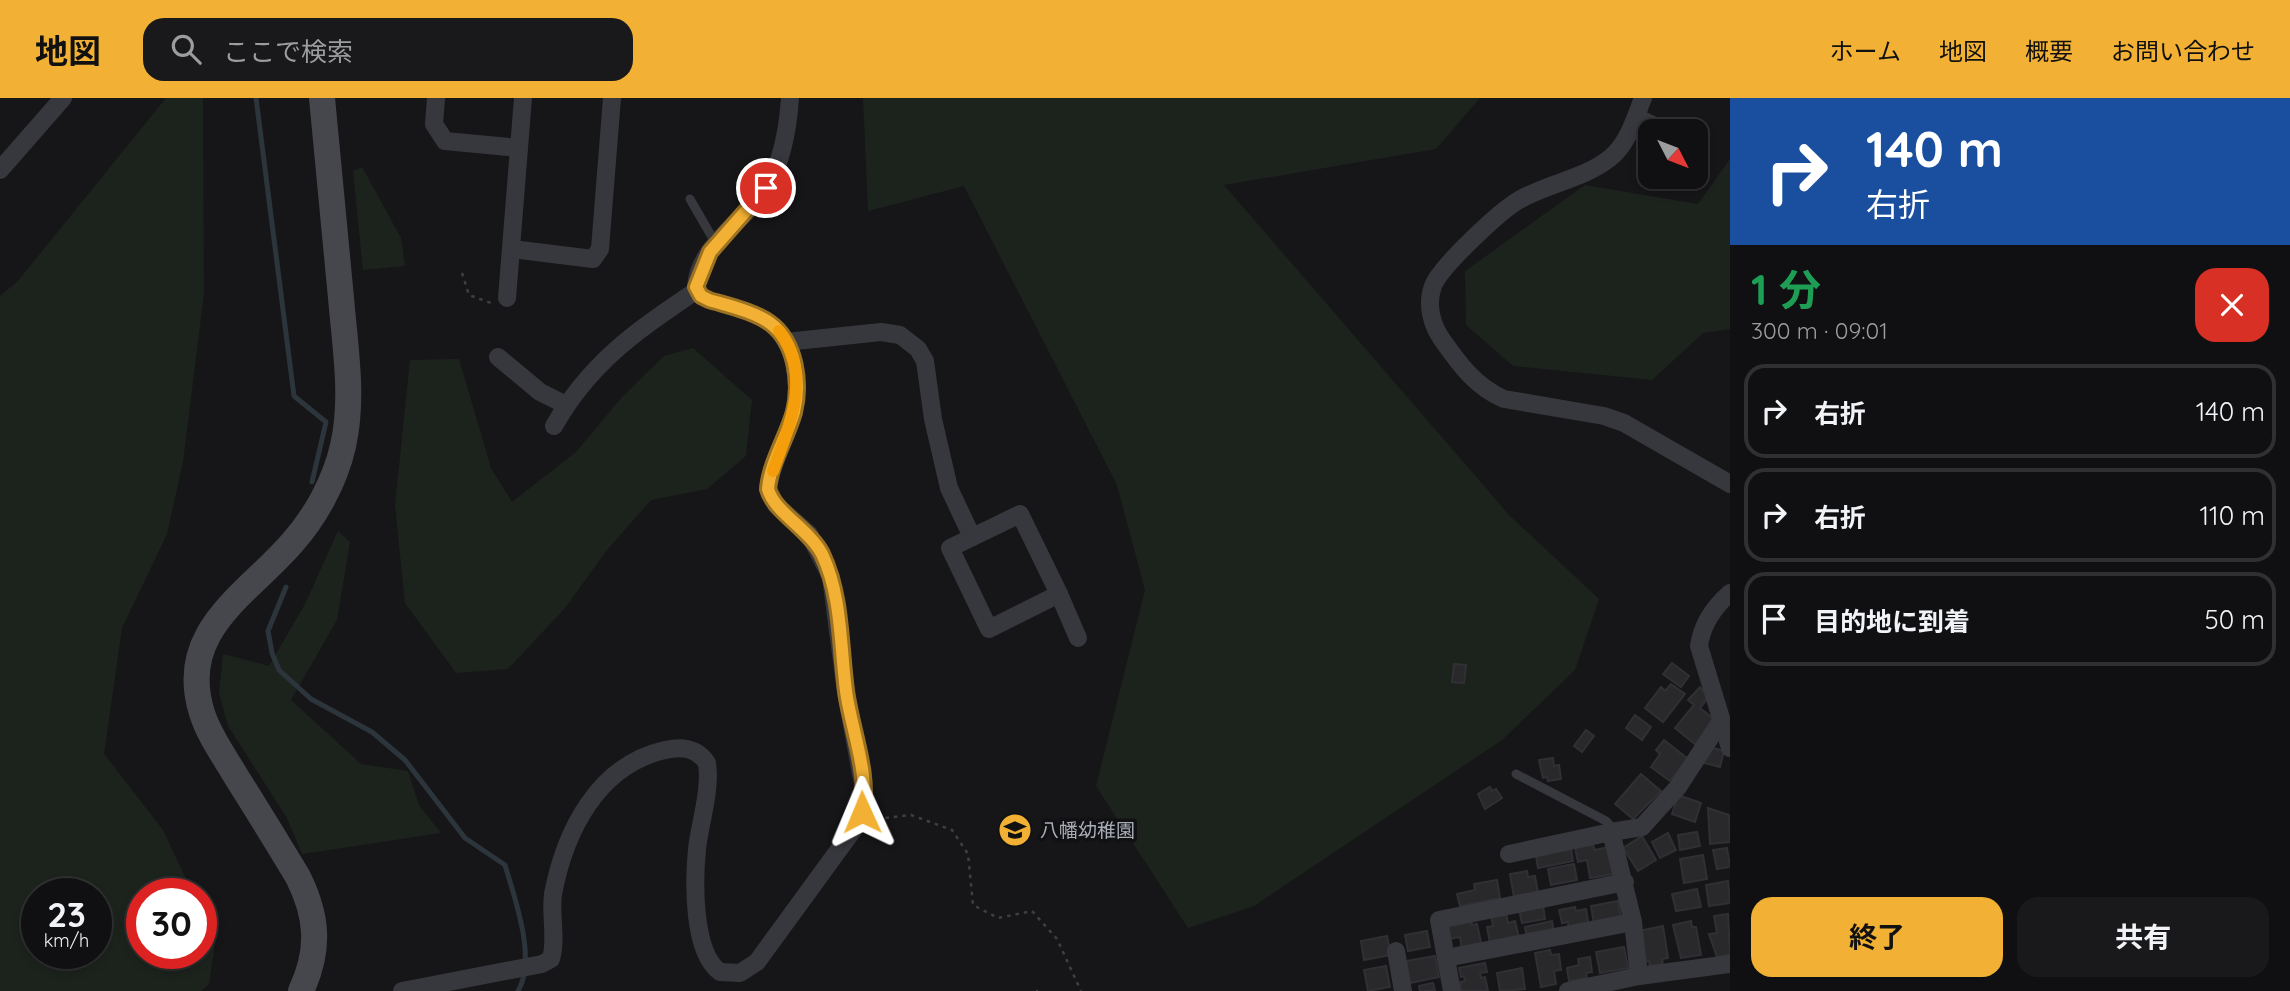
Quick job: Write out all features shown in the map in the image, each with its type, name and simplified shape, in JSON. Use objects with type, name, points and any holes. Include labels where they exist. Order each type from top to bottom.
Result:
[{"type":"street","points":[[0,170],[63,98]]},
{"type":"street","points":[[301,991],[311,966],[316,938],[309,900],[298,877],[208,729],[198,700],[197,674],[202,648],[212,626],[231,601],[285,551],[304,528],[330,483],[344,444],[347,368],[322,98]]},
{"type":"street","points":[[436,98],[434,124],[447,142],[520,148]]},
{"type":"street","points":[[507,298],[523,98]]},
{"type":"street","points":[[512,249],[593,259],[600,249],[612,98]]},
{"type":"street","points":[[402,991],[542,964],[551,959],[553,895],[572,838],[595,793],[620,768],[635,759],[676,747],[692,750],[707,763],[696,862],[697,913],[705,950],[720,972],[740,973],[757,962],[859,822],[864,790],[846,692],[831,577],[816,544],[798,523],[776,505],[768,489],[794,411],[797,390],[795,368],[786,342],[768,321],[709,300],[697,290],[696,283],[716,244],[755,204],[773,176],[783,149],[790,98]]},
{"type":"street","points":[[1640,106],[1625,140],[1613,157],[1582,174],[1520,200],[1490,224],[1438,277],[1430,300],[1431,313],[1441,338],[1466,372],[1489,393],[1515,401],[1604,416],[1730,484]]},
{"type":"street","points":[[554,426],[586,377],[611,351],[697,290]]},
{"type":"street","points":[[786,342],[881,332],[900,335],[919,349],[925,361],[930,404],[949,488],[972,537]]},
{"type":"street","points":[[498,357],[541,392],[566,405]]},
{"type":"street","points":[[1059,594],[989,629],[950,548],[1020,514],[1059,594],[1078,639]]},
{"type":"street","points":[[1730,593],[1718,604],[1701,632],[1702,662],[1721,688],[1721,720],[1730,748]]},
{"type":"street","points":[[1509,854],[1642,827],[1678,787],[1721,720]]},
{"type":"street","points":[[1613,832],[1633,922],[1639,976]]},
{"type":"street","points":[[1452,991],[1439,919],[1625,883]]},
{"type":"street","points":[[1446,958],[1633,922]]},
{"type":"street","points":[[1396,951],[1403,991]]},
{"type":"street","points":[[1568,991],[1639,976],[1730,964]]},
{"type":"lane","points":[[1640,106],[1660,119]]},
{"type":"lane","points":[[690,199],[716,244]]},
{"type":"lane","points":[[1516,774],[1533,786],[1606,821],[1613,832]]},
{"type":"path","points":[[462,273],[469,295],[492,304],[507,298]]},
{"type":"path","points":[[859,822],[911,815],[952,830],[968,854],[973,905],[998,918],[1032,911],[1057,939],[1081,991]]},
{"type":"shaded area","points":[[166,98],[203,98],[204,293],[183,462],[167,534],[122,628],[104,754],[163,830],[186,878],[126,878],[126,969],[211,969],[209,984],[201,991],[0,991],[0,296],[18,281]]},
{"type":"shaded area","points":[[863,98],[1480,98],[1436,149],[1224,185],[1510,516],[1599,599],[1575,670],[1502,740],[1254,906],[1188,928],[1096,786],[1145,590],[1117,485],[964,186],[868,211]]},
{"type":"shaded area","points":[[1730,159],[1730,329],[1703,333],[1652,380],[1513,366],[1466,325],[1465,271],[1585,185],[1698,204]]},
{"type":"shaded area","points":[[362,167],[401,238],[405,266],[363,270],[353,171]]},
{"type":"shaded area","points":[[693,348],[752,400],[746,456],[707,489],[651,500],[607,550],[565,608],[508,669],[456,673],[405,603],[395,505],[410,360],[459,359],[491,468],[512,502],[576,452],[623,396],[664,356]]},
{"type":"shaded area","points":[[338,531],[350,542],[337,620],[291,700],[361,764],[408,771],[419,805],[441,833],[302,854],[287,818],[228,726],[219,693],[223,654],[269,666],[305,604]]},
{"type":"building","points":[[1672,663],[1689,676],[1681,687],[1663,674]]},
{"type":"building","points":[[1454,664],[1466,665],[1464,683],[1452,682]]},
{"type":"building","points":[[1671,684],[1685,694],[1663,722],[1645,708],[1661,687],[1665,691]]},
{"type":"building","points":[[1700,687],[1708,698],[1700,708],[1715,720],[1695,744],[1675,728],[1694,705],[1688,700]]},
{"type":"building","points":[[1635,715],[1651,727],[1642,740],[1626,728]]},
{"type":"building","points":[[1586,730],[1594,736],[1582,752],[1574,746]]},
{"type":"building","points":[[1664,740],[1688,759],[1670,781],[1651,767],[1660,754],[1656,750]]},
{"type":"building","points":[[1710,747],[1724,751],[1720,767],[1701,762]]},
{"type":"building","points":[[1553,758],[1554,766],[1559,765],[1561,779],[1548,781],[1547,777],[1543,778],[1539,760]]},
{"type":"building","points":[[1641,774],[1661,791],[1633,819],[1615,804]]},
{"type":"building","points":[[1490,787],[1492,791],[1496,789],[1502,798],[1485,809],[1478,794]]},
{"type":"building","points":[[1678,795],[1701,803],[1695,822],[1672,814]]},
{"type":"building","points":[[1708,808],[1729,815],[1730,842],[1710,844]]},
{"type":"building","points":[[1697,832],[1700,846],[1680,850],[1678,835]]},
{"type":"building","points":[[1668,833],[1676,850],[1660,858],[1652,842]]},
{"type":"building","points":[[1642,836],[1656,860],[1638,871],[1623,848]]},
{"type":"building","points":[[1593,845],[1595,850],[1609,847],[1614,874],[1590,878],[1587,860],[1578,862],[1575,848]]},
{"type":"building","points":[[1727,848],[1730,867],[1717,869],[1713,850]]},
{"type":"building","points":[[1571,849],[1573,861],[1538,868],[1536,856]]},
{"type":"building","points":[[1703,855],[1707,879],[1684,883],[1680,859]]},
{"type":"building","points":[[1574,864],[1577,880],[1551,885],[1548,869]]},
{"type":"building","points":[[1527,871],[1528,877],[1535,876],[1538,893],[1514,897],[1510,874]]},
{"type":"building","points":[[1497,880],[1500,898],[1460,906],[1457,894],[1475,890],[1474,884]]},
{"type":"building","points":[[1728,881],[1730,903],[1709,906],[1706,885]]},
{"type":"building","points":[[1697,889],[1701,907],[1676,911],[1672,894]]},
{"type":"building","points":[[1618,901],[1621,919],[1594,924],[1591,906]]},
{"type":"building","points":[[1543,905],[1545,919],[1522,923],[1519,910]]},
{"type":"building","points":[[1575,907],[1576,911],[1586,909],[1589,927],[1569,930],[1568,922],[1562,923],[1559,910]]},
{"type":"building","points":[[1506,912],[1508,923],[1515,921],[1519,938],[1490,943],[1487,927],[1493,926],[1491,915]]},
{"type":"building","points":[[1728,914],[1730,954],[1717,957],[1709,934],[1717,933],[1714,916]]},
{"type":"building","points":[[1471,920],[1472,925],[1477,924],[1482,947],[1462,951],[1460,937],[1449,939],[1446,924]]},
{"type":"building","points":[[1552,921],[1554,934],[1527,939],[1525,927]]},
{"type":"building","points":[[1691,921],[1692,927],[1696,927],[1701,955],[1681,958],[1673,925]]},
{"type":"building","points":[[1663,926],[1668,958],[1662,959],[1663,964],[1650,966],[1649,961],[1645,962],[1639,931]]},
{"type":"building","points":[[1427,931],[1430,947],[1408,951],[1405,935]]},
{"type":"building","points":[[1387,936],[1391,955],[1364,960],[1361,941]]},
{"type":"building","points":[[1624,947],[1628,968],[1600,973],[1596,952]]},
{"type":"building","points":[[1550,950],[1551,955],[1559,954],[1561,970],[1554,971],[1556,984],[1541,987],[1535,953]]},
{"type":"building","points":[[1435,956],[1439,977],[1410,983],[1406,961]]},
{"type":"building","points":[[1590,957],[1592,972],[1586,973],[1587,978],[1569,981],[1567,968],[1579,965],[1578,959]]},
{"type":"building","points":[[1485,963],[1487,972],[1480,973],[1481,978],[1485,977],[1488,991],[1462,991],[1460,982],[1465,981],[1459,968]]},
{"type":"building","points":[[1386,966],[1390,987],[1368,991],[1364,970]]},
{"type":"building","points":[[1522,968],[1525,989],[1500,991],[1497,973]]},
{"type":"building","points":[[1433,983],[1435,991],[1420,991],[1419,986]]},
{"type":"waterway","points":[[256,98],[294,396],[326,422],[312,482]]},
{"type":"waterway","points":[[286,587],[268,631],[272,653],[279,670],[311,699],[372,732],[405,760],[465,838],[505,865],[519,912],[525,946],[523,978],[518,991]]},
{"type":"slow traffic","points":[[773,471],[794,411],[797,390],[792,357],[779,331]]},
{"type":"place","name":"八幡幼稚園","points":[[1015,830]]},
{"type":"route","points":[[766,188],[755,204],[710,252],[696,287],[701,296],[709,300],[768,321],[782,334],[792,357],[797,378],[794,411],[768,489],[776,505],[809,534],[831,577],[846,692],[864,790],[862,812]]}]
